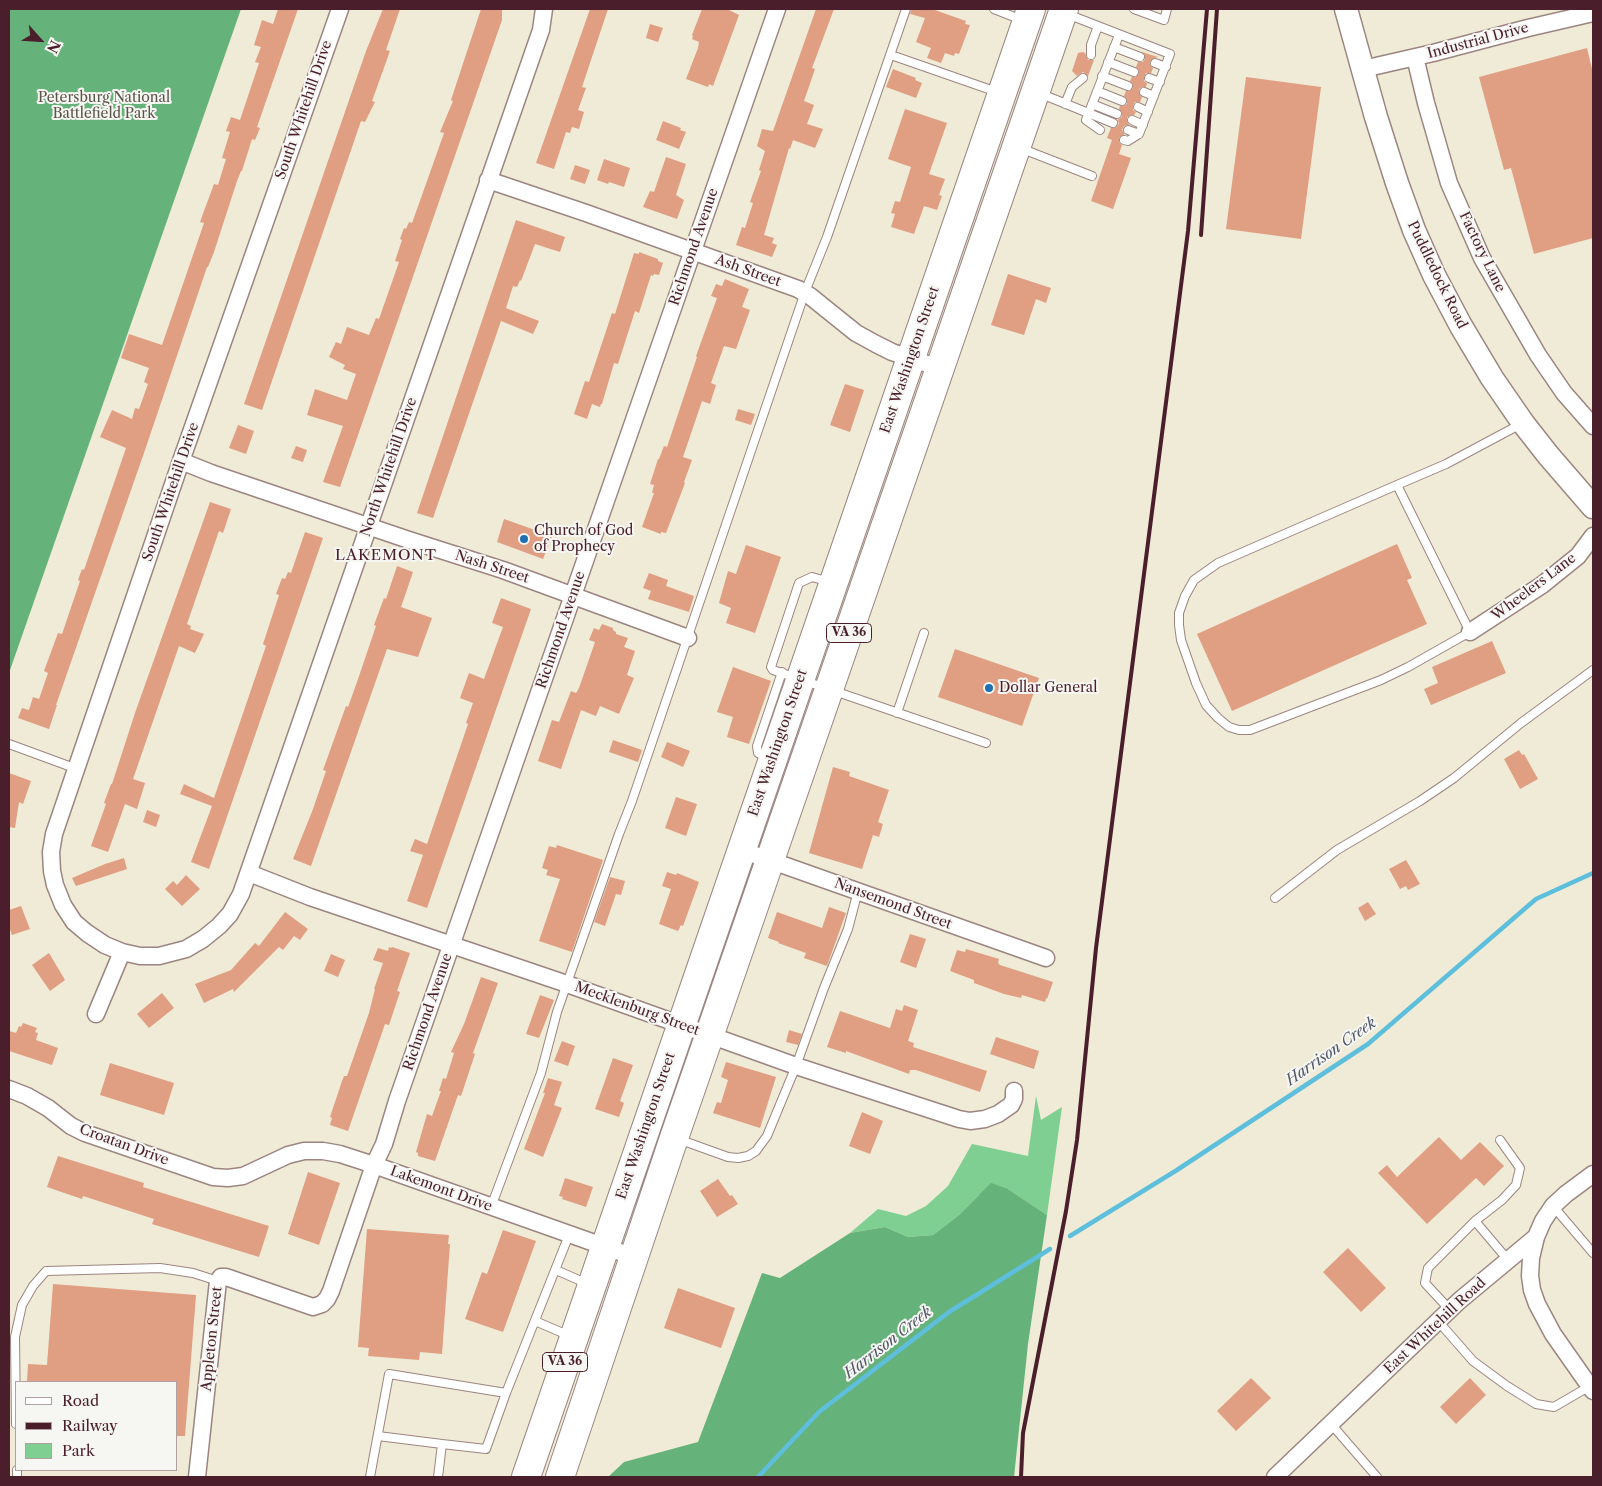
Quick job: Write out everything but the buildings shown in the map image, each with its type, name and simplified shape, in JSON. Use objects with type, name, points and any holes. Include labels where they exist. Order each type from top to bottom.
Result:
[{"type":"highway","name":"VA 36","points":[[560,1477],[674,1138],[1063,10]]},
{"type":"highway","name":"East Washington Street","points":[[526,1477],[772,759],[791,675],[833,583],[1029,15]]},
{"type":"main road","name":"Puddledock Road","points":[[1346,9],[1376,117],[1397,183],[1414,230],[1434,275],[1492,378],[1548,455],[1593,507]]},
{"type":"street","name":"South Whitehill Drive","points":[[122,952],[105,946],[87,933],[74,922],[62,905],[55,885],[51,852],[54,834],[181,461],[340,9]]},
{"type":"street","name":"North Whitehill Drive","points":[[122,952],[140,956],[166,955],[186,948],[203,939],[219,926],[230,914],[242,894],[541,30],[544,9]]},
{"type":"street","name":"Richmond Avenue","points":[[374,1166],[384,1144],[397,1101],[777,9]]},
{"type":"street","name":"Industrial Drive","points":[[1363,69],[1593,13]]},
{"type":"street","name":"Factory Lane","points":[[1415,57],[1448,183],[1482,258],[1538,355],[1564,392],[1593,426]]},
{"type":"street","name":"Ash Street","points":[[488,180],[586,213],[805,292],[856,333],[884,348],[939,368]]},
{"type":"street","name":"Nash Street","points":[[181,461],[369,527],[503,570],[688,638]]},
{"type":"street","name":"Wheelers Lane","points":[[1470,632],[1542,585],[1592,544]]},
{"type":"street","name":"Nansemond Street","points":[[740,850],[1046,958]]},
{"type":"street","name":"Mecklenburg Street","points":[[249,874],[310,897],[452,944],[681,1024],[796,1066],[959,1120],[985,1119],[998,1114],[1011,1105],[1014,1099],[1014,1091]]},
{"type":"street","points":[[96,1014],[122,952]]},
{"type":"street","name":"Croatan Drive","points":[[9,1089],[28,1096],[48,1108],[71,1126],[85,1133],[213,1177],[228,1178],[248,1174]]},
{"type":"street","name":"Lakemont Drive","points":[[248,1174],[270,1162],[304,1151],[323,1151],[340,1154],[634,1257]]},
{"type":"street","name":"Appleton Street","points":[[197,1477],[218,1281],[221,1277],[226,1277],[313,1307],[322,1304],[331,1291],[374,1166]]},
{"type":"street","name":"East Whitehill Road","points":[[1275,1477],[1444,1316],[1536,1237],[1543,1221],[1553,1206],[1593,1174]]},
{"type":"street","points":[[1536,1237],[1531,1258],[1530,1276],[1537,1304],[1553,1334],[1592,1387]]},
{"type":"lane","points":[[491,1207],[541,1072],[557,1012],[688,638],[805,292],[827,237],[906,9]]},
{"type":"lane","points":[[994,9],[1029,15]]},
{"type":"lane","points":[[1134,9],[1164,20],[1167,9]]},
{"type":"lane","points":[[1063,10],[1118,35],[1170,54],[1139,134],[1128,141],[1124,140]]},
{"type":"lane","points":[[1091,55],[1091,45],[1098,26]]},
{"type":"lane","points":[[1100,130],[1086,120],[1118,35]]},
{"type":"lane","points":[[1083,52],[1091,45]]},
{"type":"lane","points":[[1114,47],[1140,57]]},
{"type":"lane","points":[[891,55],[1002,94]]},
{"type":"lane","points":[[1108,62],[1134,72]]},
{"type":"lane","points":[[1155,63],[1166,67]]},
{"type":"lane","points":[[1102,76],[1128,86]]},
{"type":"lane","points":[[1065,104],[1072,87],[1079,77]]},
{"type":"lane","points":[[1149,78],[1160,82]]},
{"type":"lane","points":[[1097,91],[1122,101]]},
{"type":"lane","points":[[1035,92],[1113,123]]},
{"type":"lane","points":[[1144,92],[1154,96]]},
{"type":"lane","points":[[1092,104],[1117,114]]},
{"type":"lane","points":[[1138,107],[1148,112]]},
{"type":"lane","points":[[1132,120],[1143,124]]},
{"type":"lane","points":[[1128,130],[1139,134]]},
{"type":"lane","points":[[1016,147],[1092,176]]},
{"type":"lane","points":[[1397,485],[1470,632],[1381,680],[1250,730],[1229,727],[1206,705],[1181,640],[1180,613],[1184,596],[1194,580],[1218,563],[1397,485],[1446,464],[1523,423]]},
{"type":"lane","points":[[896,713],[924,633]]},
{"type":"lane","points":[[1275,898],[1337,850],[1420,801],[1454,778],[1521,724],[1593,670]]},
{"type":"lane","points":[[791,675],[986,743]]},
{"type":"lane","points":[[9,744],[76,769]]},
{"type":"lane","points":[[674,1138],[728,1157],[748,1156],[756,1151],[767,1136],[796,1066],[824,988],[848,929],[858,892]]},
{"type":"lane","points":[[1500,1140],[1520,1168],[1516,1186],[1502,1200],[1475,1221],[1428,1268],[1425,1283],[1472,1361],[1507,1386],[1536,1404],[1554,1407],[1592,1387]]},
{"type":"lane","points":[[1553,1206],[1593,1253]]},
{"type":"lane","points":[[1475,1221],[1508,1260]]},
{"type":"lane","points":[[378,1436],[486,1449],[506,1393],[570,1235]]},
{"type":"lane","points":[[16,1381],[15,1337],[22,1305],[33,1286],[46,1272],[160,1268],[194,1273],[218,1281]]},
{"type":"lane","points":[[556,1270],[592,1286]]},
{"type":"lane","points":[[535,1321],[574,1337]]},
{"type":"lane","points":[[370,1477],[389,1374],[506,1393]]},
{"type":"lane","points":[[1331,1424],[1377,1477]]},
{"type":"lane","points":[[438,1477],[442,1444]]},
{"type":"green space","name":"Petersburg National Battlefield Park","points":[[9,9],[241,9],[9,673]]},
{"type":"green space","points":[[1036,1096],[1041,1120],[1062,1107],[1047,1215],[1008,1189],[979,1195],[959,1215],[933,1235],[908,1237],[885,1227],[850,1233],[878,1209],[906,1216],[926,1206],[948,1186],[972,1144],[1028,1156]]},
{"type":"green space","points":[[991,1183],[1008,1189],[1047,1215],[1028,1344],[1014,1477],[608,1477],[624,1462],[698,1442],[762,1273],[780,1278],[850,1233],[885,1227],[908,1237],[933,1235],[959,1215]]},
{"type":"waterway","name":"Harrison Creek","points":[[1070,1236],[1177,1170],[1368,1044],[1536,899],[1593,873]]},
{"type":"waterway","name":"Harrison Creek","points":[[758,1477],[819,1412],[949,1312],[1050,1249]]},
{"type":"railway","points":[[1021,1477],[1023,1433],[1066,1211],[1077,1140],[1096,948],[1188,231],[1207,9]]},
{"type":"railway","points":[[1201,235],[1217,9]]},
{"type":"place","name":"Church of God of Prophecy","points":[[524,539]]},
{"type":"place","name":"Dollar General","points":[[989,688]]},
{"type":"district","name":"LAKEMONT","points":[[386,556]]}]
